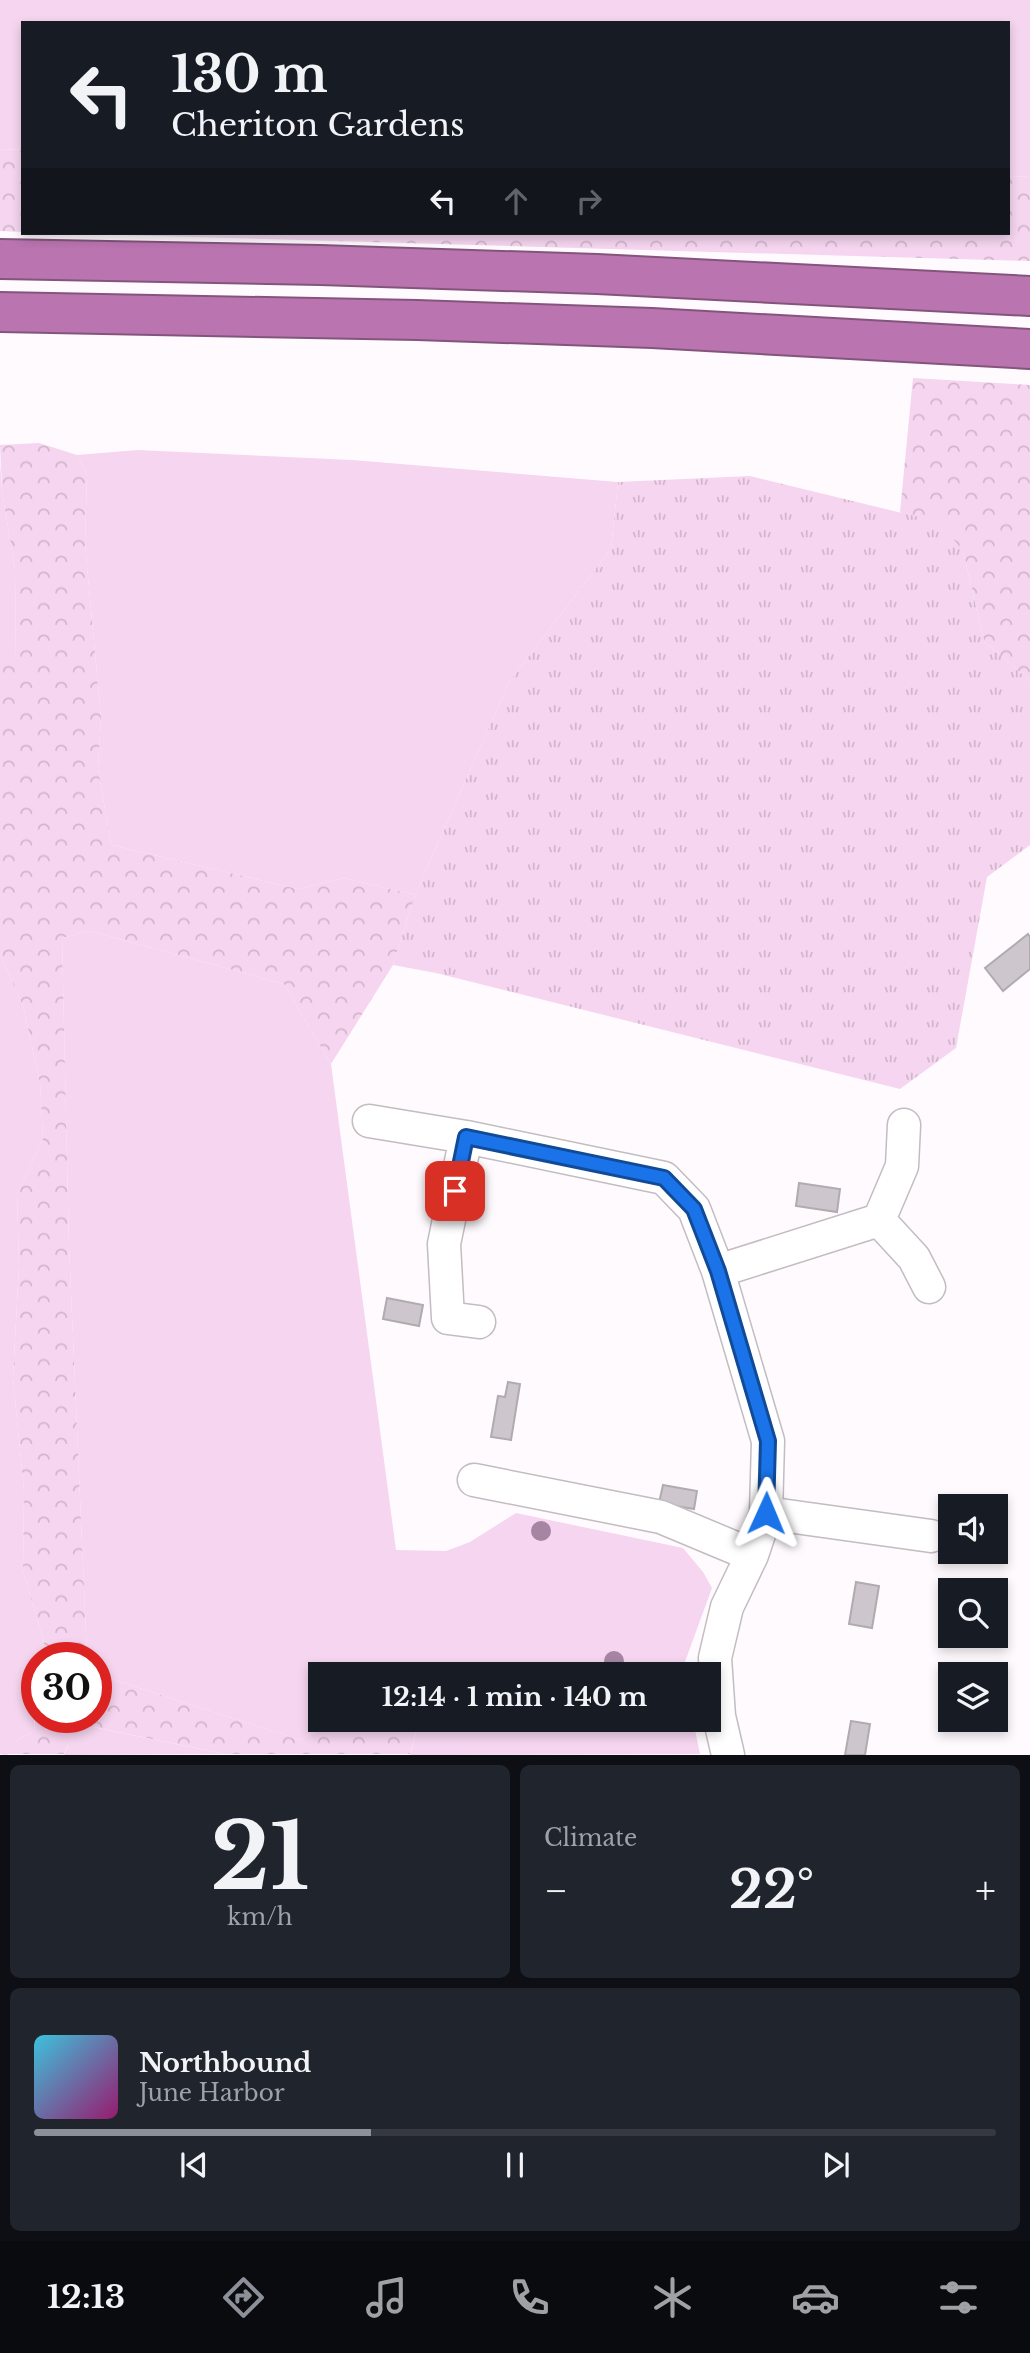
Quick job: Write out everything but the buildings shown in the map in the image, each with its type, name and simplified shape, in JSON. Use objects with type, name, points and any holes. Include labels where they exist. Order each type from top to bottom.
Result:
[{"type":"highway","points":[[0,259],[307,264],[597,274],[1030,296]]},
{"type":"highway","points":[[0,312],[555,324],[1030,349]]},
{"type":"street","points":[[369,1121],[466,1137],[664,1178],[694,1209],[718,1271],[768,1441],[766,1513],[752,1555],[727,1607],[715,1658],[719,1716],[728,1755]]},
{"type":"street","points":[[718,1271],[879,1220],[902,1166],[904,1125]]},
{"type":"street","points":[[466,1137],[444,1244],[448,1318],[479,1322]]},
{"type":"street","points":[[879,1220],[914,1258],[929,1287]]},
{"type":"street","points":[[474,1480],[661,1517],[752,1555]]},
{"type":"street","points":[[766,1513],[931,1536]]},
{"type":"green space","points":[[0,0],[1030,0],[1030,177],[1010,176],[1010,21],[21,21],[21,150],[0,149]]},
{"type":"green space","points":[[0,149],[21,150],[21,232],[0,231]]},
{"type":"green space","points":[[1010,176],[1030,177],[1030,261],[122,235],[1010,235]]},
{"type":"green space","points":[[913,378],[1030,385],[1030,681],[984,641],[963,551],[900,512]]},
{"type":"green space","points":[[39,443],[77,455],[87,475],[85,544],[101,718],[98,768],[111,845],[298,889],[344,878],[415,895],[393,965],[331,1064],[284,984],[90,931],[62,938],[69,1246],[86,1642],[44,1642],[23,1571],[24,1491],[13,1378],[19,1266],[17,1194],[43,1139],[40,1083],[23,1006],[0,954],[0,657],[16,665],[15,570],[2,491],[0,445]]},
{"type":"green space","points":[[138,450],[352,460],[618,482],[611,549],[509,682],[415,895],[344,878],[298,889],[111,845],[98,768],[101,718],[85,544],[87,475],[77,455]]},
{"type":"green space","points":[[0,461],[2,491],[15,570],[16,666],[0,657]]},
{"type":"green space","points":[[750,476],[939,522],[963,551],[984,641],[1030,681],[1030,845],[987,877],[956,1048],[900,1089],[436,973],[393,965],[415,895],[509,682],[611,549],[618,482]]},
{"type":"green space","points":[[90,931],[284,984],[331,1064],[396,1550],[446,1551],[470,1542],[516,1513],[683,1548],[703,1572],[712,1588],[685,1662],[308,1662],[308,1732],[313,1732],[300,1740],[112,1679],[112,1642],[86,1642],[69,1246],[62,938]]},
{"type":"green space","points":[[0,954],[23,1006],[40,1083],[43,1139],[17,1194],[19,1266],[13,1378],[24,1491],[23,1571],[44,1642],[21,1642],[21,1733],[30,1733],[16,1741],[7,1755],[0,1754]]},
{"type":"green space","points":[[112,1679],[300,1740],[313,1732],[416,1732],[410,1754],[225,1754],[112,1731]]},
{"type":"green space","points":[[112,1731],[225,1754],[64,1755],[74,1733]]},
{"type":"green space","points":[[416,1732],[695,1732],[700,1754],[410,1755]]},
{"type":"green space","points":[[30,1733],[74,1733],[64,1754],[7,1754],[16,1741]]},
{"type":"route","points":[[455,1191],[466,1137],[664,1178],[694,1209],[718,1271],[768,1441],[766,1513]]}]
